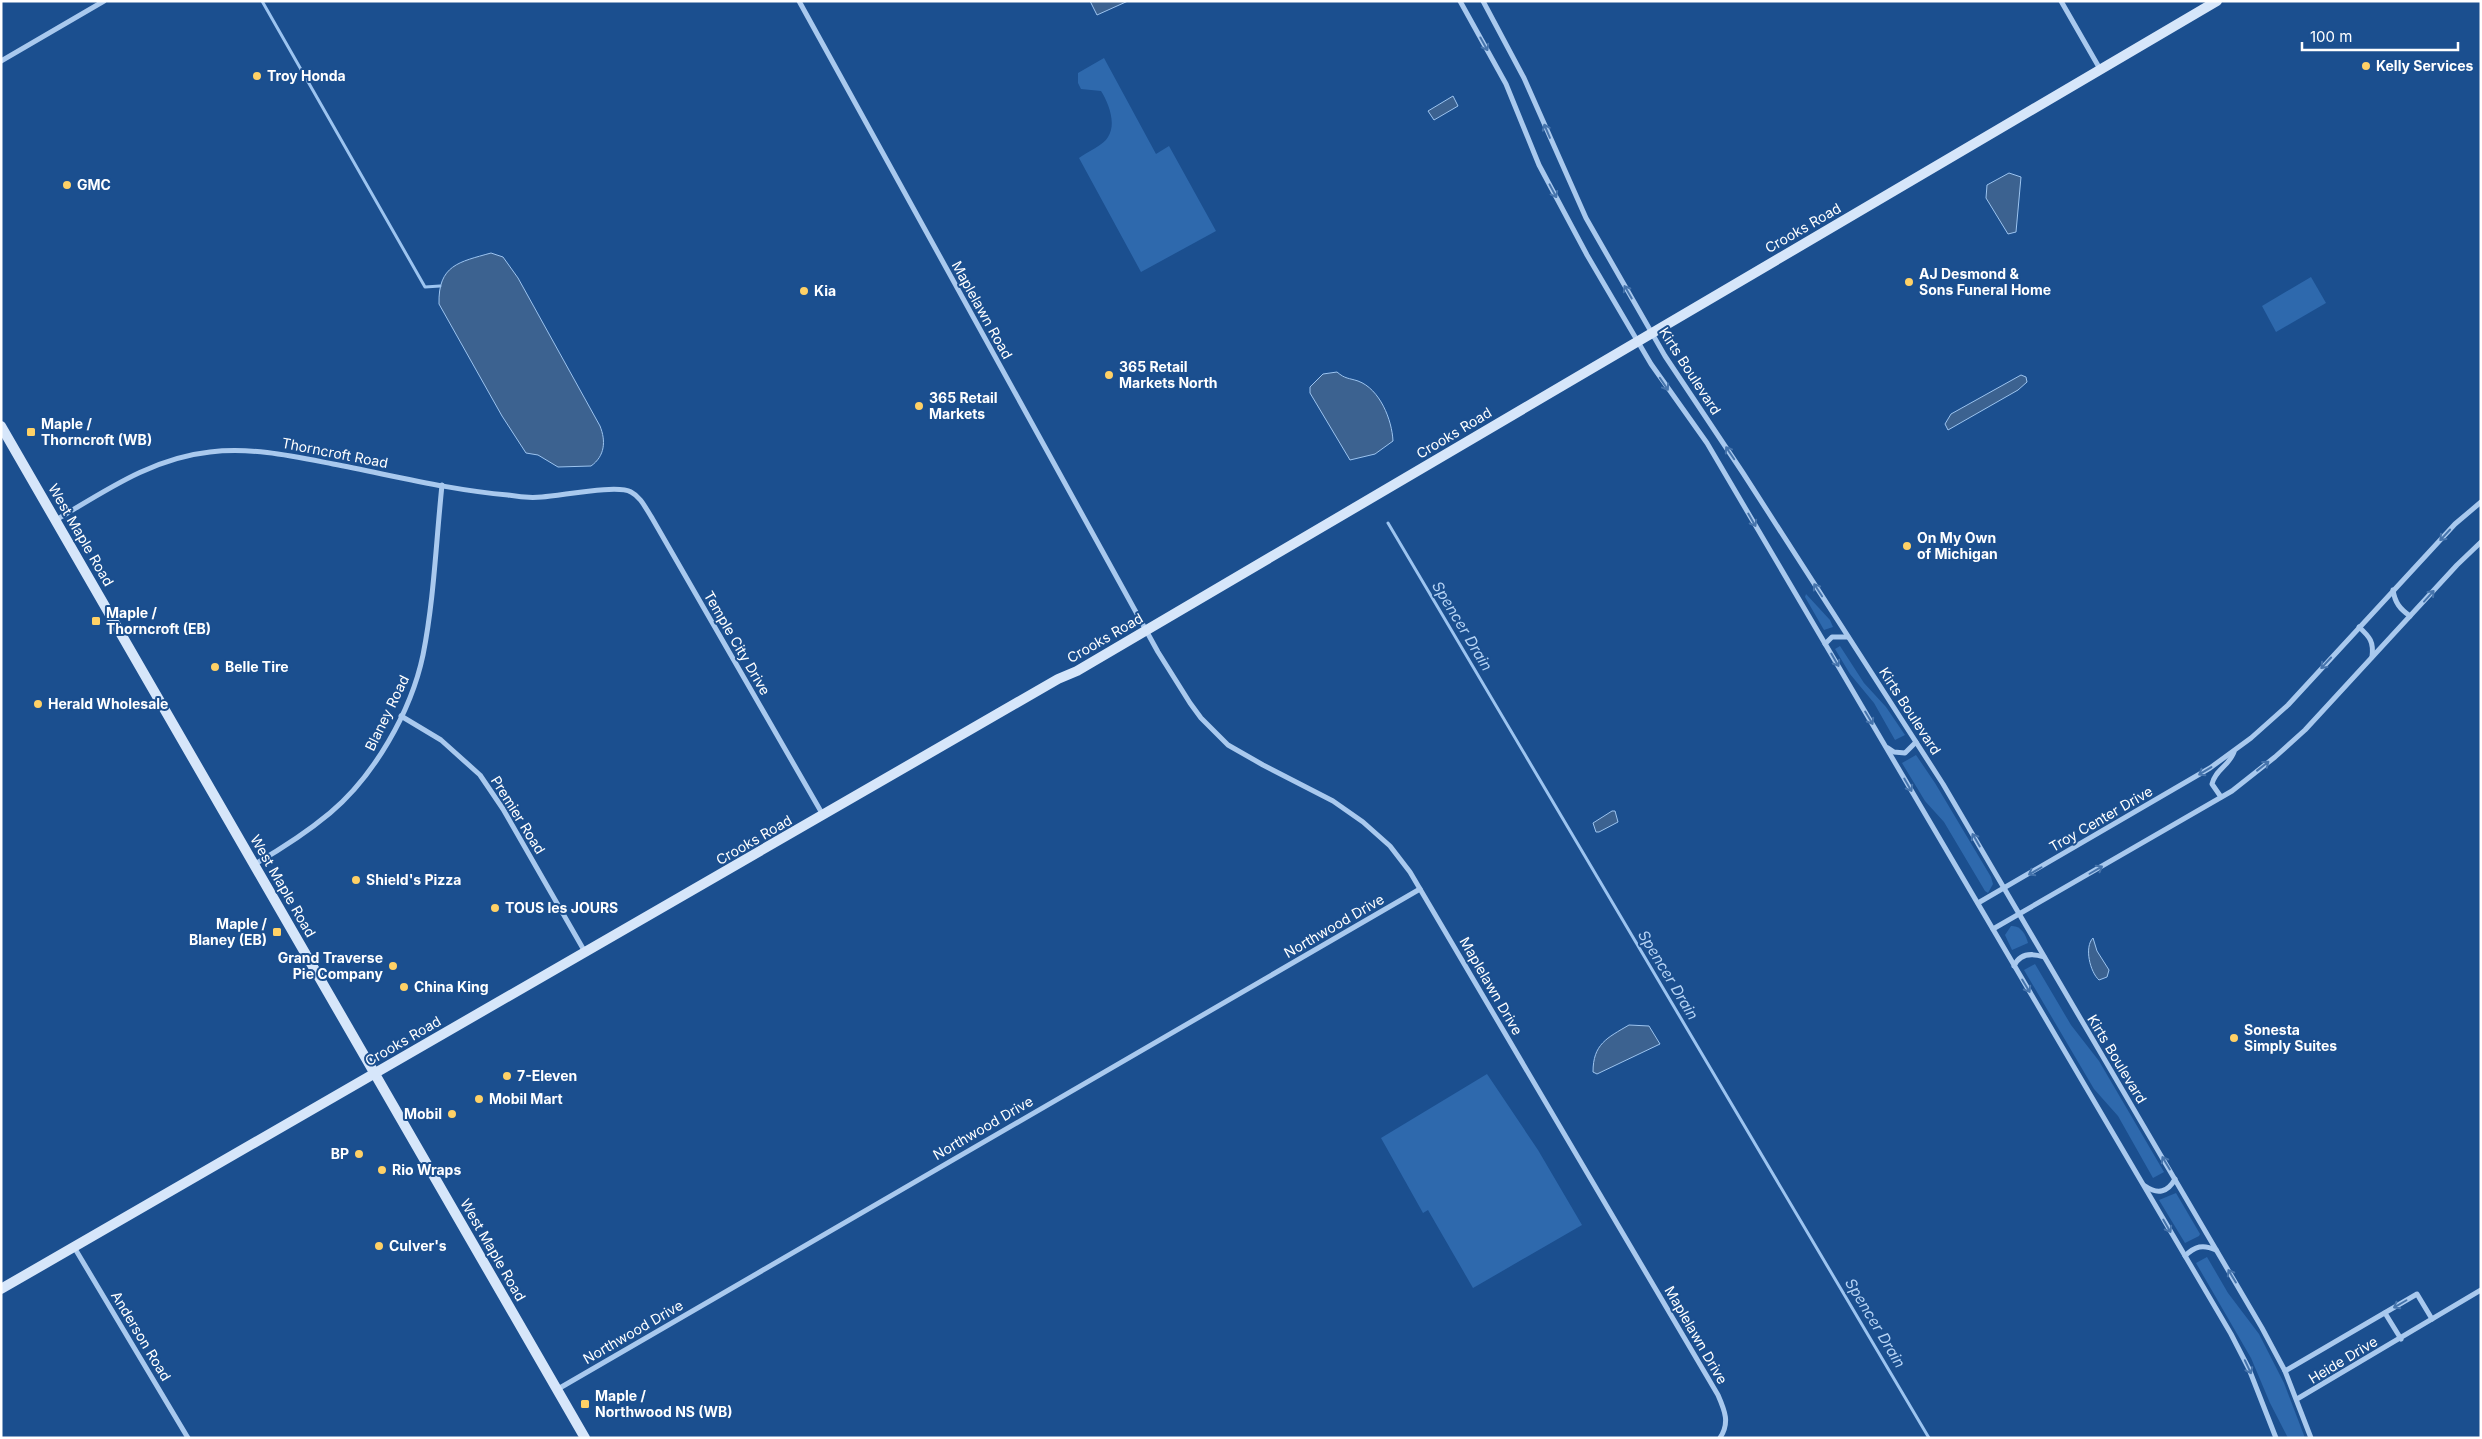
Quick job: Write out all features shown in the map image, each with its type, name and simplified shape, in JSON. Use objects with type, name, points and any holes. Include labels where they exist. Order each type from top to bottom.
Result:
[{"type":"main road","name":"Crooks Road","points":[[1,1290],[376,1072],[1146,630],[2217,1]]},
{"type":"main road","name":"West Maple Road","points":[[1,426],[376,1072],[585,1438]]},
{"type":"street","points":[[1,61],[104,1]]},
{"type":"street","name":"Maplelawn Road","points":[[798,1],[1146,630]]},
{"type":"street","name":"Kirts Boulevard","points":[[1460,1],[1506,84],[1539,165],[1587,255],[1638,342],[1678,404],[1707,443],[2185,1256],[2246,1363],[2276,1438]]},
{"type":"street","name":"Kirts Boulevard","points":[[1482,1],[1524,78],[1586,218],[1652,334],[1916,742],[2004,888],[2217,1250],[2285,1371],[2311,1438]]},
{"type":"street","points":[[2061,1],[2100,70]]},
{"type":"street","name":"Thorncroft Road","points":[[56,520],[136,473],[174,459],[212,451],[234,450],[284,454],[442,486],[508,496],[540,497],[624,489]]},
{"type":"street","name":"Blaney Road","points":[[254,864],[292,842],[332,812],[373,766],[401,716],[420,670],[426,642],[442,486]]},
{"type":"street","name":"Temple City Drive","points":[[624,489],[637,496],[652,518],[824,815]]},
{"type":"street","name":"Troy Center Drive","points":[[1978,904],[2210,768],[2234,752],[2288,705],[2455,524],[2481,502]]},
{"type":"street","points":[[1993,929],[2222,797],[2275,757],[2305,730],[2481,542]]},
{"type":"street","points":[[2394,590],[2395,600],[2400,609],[2410,616]]},
{"type":"street","points":[[2359,627],[2374,644],[2372,658]]},
{"type":"street","name":"Maplelawn Drive","points":[[1146,630],[1190,703],[1220,738],[1256,762],[1333,801],[1363,822],[1395,852],[1420,888],[1718,1395],[1726,1418],[1725,1431],[1720,1438]]},
{"type":"street","points":[[1825,644],[1832,637],[1848,637]]},
{"type":"street","name":"Premier Road","points":[[401,716],[441,740],[480,775],[503,808],[586,953]]},
{"type":"street","points":[[1885,746],[1900,754],[1910,750],[1916,742]]},
{"type":"street","name":"Troy Center Drive","points":[[2222,797],[2212,784],[2214,776],[2231,761],[2234,752]]},
{"type":"street","name":"Northwood Drive","points":[[558,1390],[1420,888]]},
{"type":"street","points":[[2014,966],[2024,955],[2030,954],[2044,957]]},
{"type":"street","points":[[2143,1184],[2151,1190],[2162,1191],[2168,1188],[2175,1179]]},
{"type":"street","points":[[2185,1256],[2204,1246],[2217,1250]]},
{"type":"street","name":"Anderson Road","points":[[74,1247],[188,1438]]},
{"type":"street","name":"Heide Drive","points":[[2297,1399],[2481,1290]]},
{"type":"street","name":"Heide Drive","points":[[2285,1371],[2417,1294],[2432,1319]]},
{"type":"street","points":[[2385,1313],[2400,1339]]},
{"type":"shaded area","points":[[1090,1],[1128,1],[1097,15]]},
{"type":"shaded area","points":[[1104,58],[1156,154],[1169,146],[1216,231],[1141,272],[1079,158],[1103,143],[1111,131],[1112,119],[1101,91],[1081,89],[1078,83],[1078,73]]},
{"type":"shaded area","points":[[1453,96],[1458,106],[1434,120],[1428,111]]},
{"type":"shaded area","points":[[2009,173],[2021,177],[2016,232],[2008,234],[1986,198],[1987,185]]},
{"type":"shaded area","points":[[491,253],[503,257],[518,278],[600,426],[603,437],[602,453],[591,466],[558,467],[538,455],[526,453],[502,416],[439,304],[442,281],[453,267],[469,259]]},
{"type":"shaded area","points":[[2311,277],[2326,303],[2276,332],[2262,306]]},
{"type":"shaded area","points":[[1337,372],[1366,385],[1373,391],[1383,406],[1390,424],[1393,441],[1375,454],[1350,460],[1310,393],[1310,387],[1323,374]]},
{"type":"shaded area","points":[[2021,375],[2026,377],[2027,382],[2018,390],[1948,430],[1945,424],[1951,414]]},
{"type":"shaded area","points":[[1806,594],[1830,620],[1833,627],[1824,630],[1805,597]]},
{"type":"shaded area","points":[[1840,646],[1864,683],[1886,707],[1905,735],[1895,740],[1874,703],[1850,674],[1835,649]]},
{"type":"shaded area","points":[[1916,755],[1935,783],[1991,877],[1993,884],[1988,893],[1944,822],[1925,801],[1902,763]]},
{"type":"shaded area","points":[[1615,811],[1618,822],[1596,832],[1593,823]]},
{"type":"shaded area","points":[[2011,926],[2020,929],[2028,943],[2012,950],[2005,935]]},
{"type":"shaded area","points":[[2093,938],[2097,951],[2109,970],[2107,977],[2099,980],[2093,971],[2089,959],[2089,947]]},
{"type":"shaded area","points":[[2035,964],[2071,1025],[2099,1061],[2164,1172],[2153,1178],[2118,1116],[2094,1089],[2024,970]]},
{"type":"shaded area","points":[[1629,1025],[1649,1026],[1660,1044],[1597,1074],[1593,1072],[1599,1048],[1608,1038]]},
{"type":"shaded area","points":[[1487,1074],[1538,1150],[1582,1225],[1473,1288],[1428,1210],[1423,1213],[1381,1138]]},
{"type":"shaded area","points":[[2176,1193],[2200,1234],[2185,1243],[2159,1200]]},
{"type":"shaded area","points":[[2207,1257],[2228,1293],[2259,1334],[2284,1383],[2305,1438],[2288,1438],[2270,1403],[2251,1358],[2196,1263]]},
{"type":"waterway","points":[[262,1],[425,287],[440,286]]},
{"type":"waterway","name":"Spencer Drain","points":[[1388,523],[1929,1438]]},
{"type":"place","name":"Kelly Services","points":[[2366,66]]},
{"type":"place","name":"Troy Honda","points":[[257,76]]},
{"type":"place","name":"GMC","points":[[67,185]]},
{"type":"place","name":"AJ Desmond & Sons Funeral Home","points":[[1909,282]]},
{"type":"place","name":"Kia","points":[[804,291]]},
{"type":"place","name":"365 Retail Markets North","points":[[1109,375]]},
{"type":"place","name":"365 Retail Markets","points":[[919,406]]},
{"type":"place","name":"Maple / Thorncroft (WB)","points":[[31,432]]},
{"type":"place","name":"On My Own of Michigan","points":[[1907,546]]},
{"type":"place","name":"Maple / Thorncroft (EB)","points":[[96,621]]},
{"type":"place","name":"Belle Tire","points":[[215,667]]},
{"type":"place","name":"Herald Wholesale","points":[[38,704]]},
{"type":"place","name":"Shield's Pizza","points":[[356,880]]},
{"type":"place","name":"TOUS les JOURS","points":[[495,908]]},
{"type":"place","name":"Maple / Blaney (EB)","points":[[277,932]]},
{"type":"place","name":"Grand Traverse Pie Company","points":[[393,966]]},
{"type":"place","name":"China King","points":[[404,987]]},
{"type":"place","name":"Sonesta Simply Suites","points":[[2234,1038]]},
{"type":"place","name":"7-Eleven","points":[[507,1076]]},
{"type":"place","name":"Mobil Mart","points":[[479,1099]]},
{"type":"place","name":"Mobil","points":[[452,1114]]},
{"type":"place","name":"BP","points":[[359,1154]]},
{"type":"place","name":"Rio Wraps","points":[[382,1170]]},
{"type":"place","name":"Culver's","points":[[379,1246]]},
{"type":"place","name":"Maple / Northwood NS (WB)","points":[[585,1404]]}]
